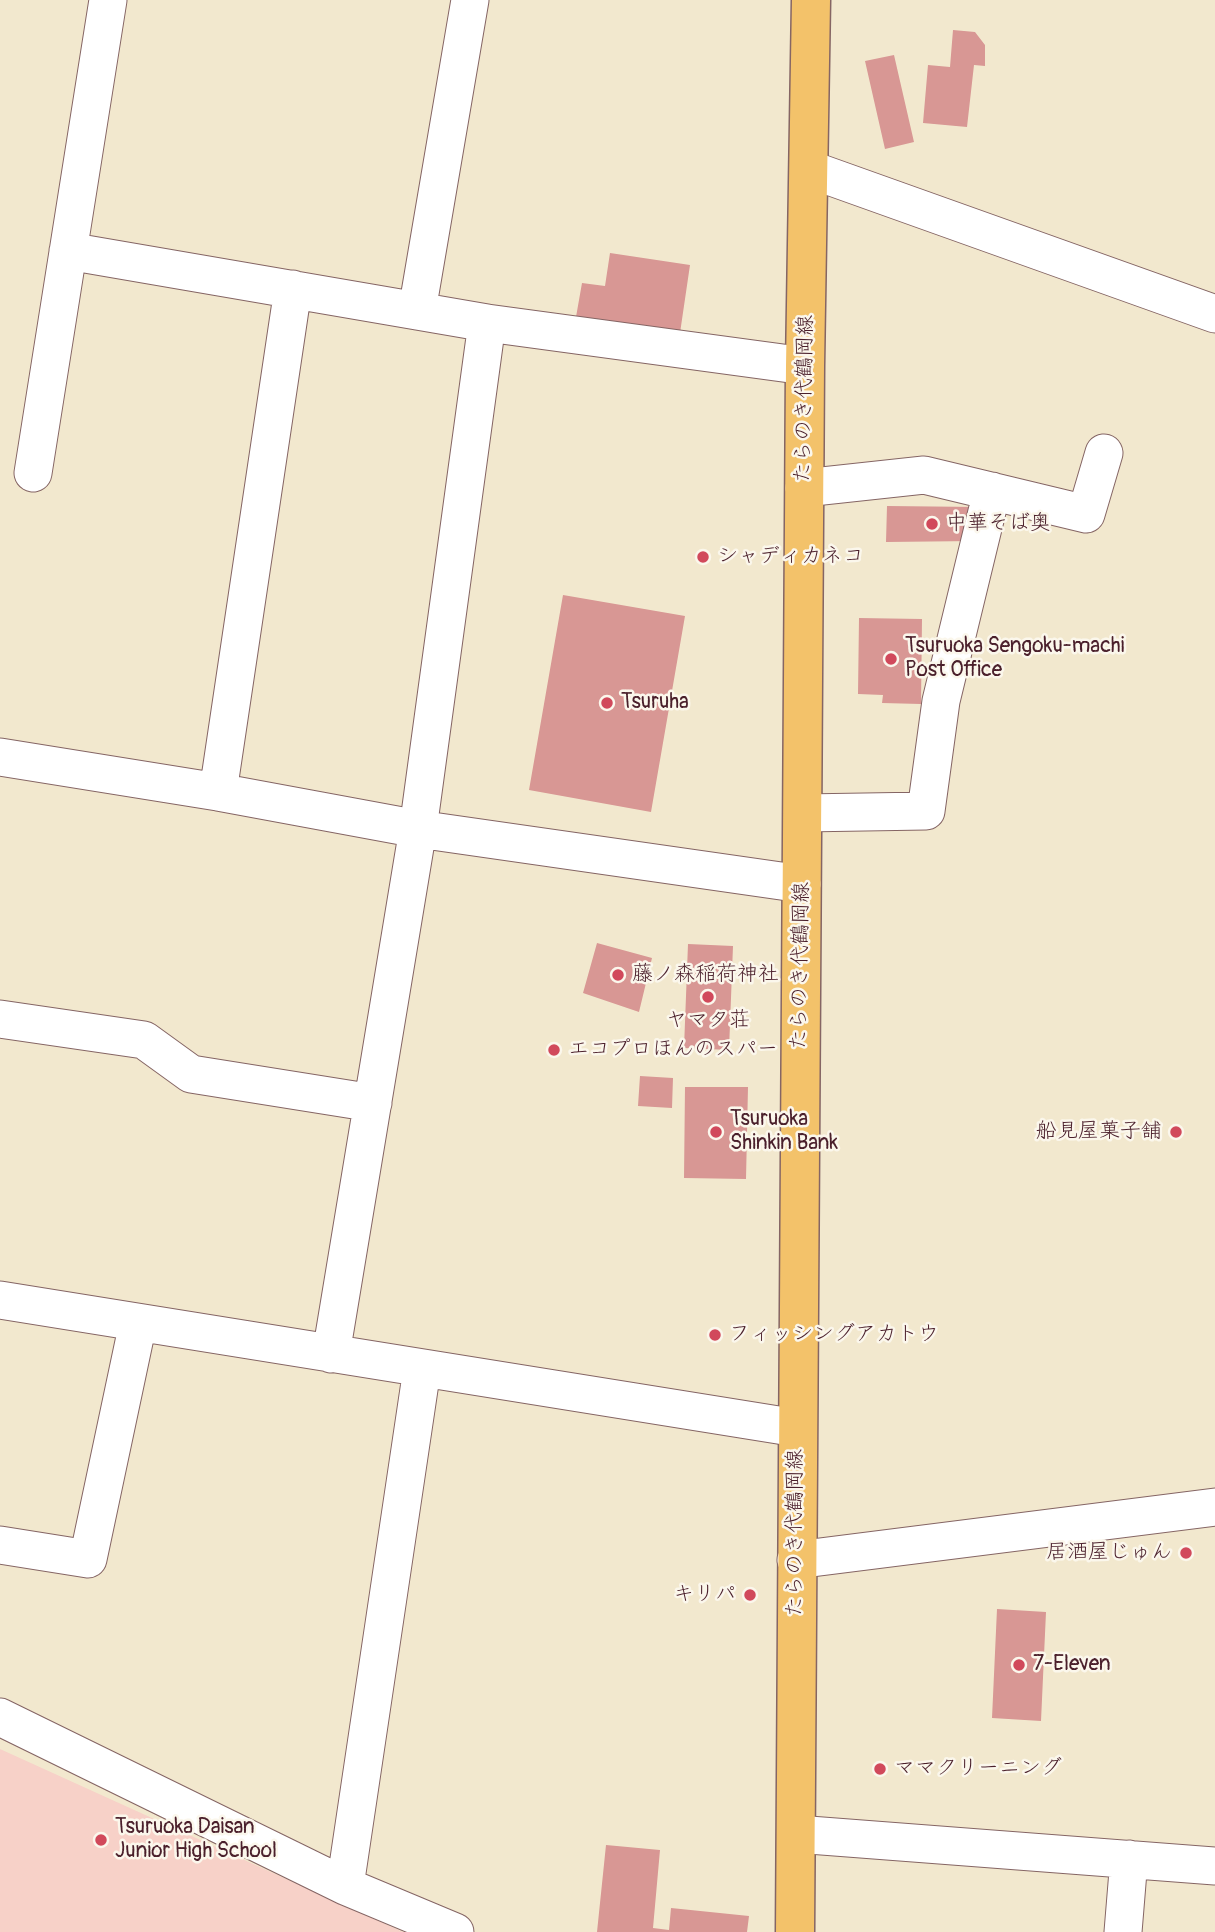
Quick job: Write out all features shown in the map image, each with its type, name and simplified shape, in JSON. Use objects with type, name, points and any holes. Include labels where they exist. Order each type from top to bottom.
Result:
[{"type":"main road","name":"たらのき代鶴岡線","points":[[795,1932],[805,366],[811,0]]},
{"type":"street","points":[[33,473],[108,0]]},
{"type":"street","points":[[417,311],[470,0]]},
{"type":"street","points":[[810,169],[1215,314]]},
{"type":"street","points":[[68,251],[487,323],[805,366]]},
{"type":"street","points":[[218,792],[293,289]]},
{"type":"street","points":[[331,1354],[418,829],[487,323]]},
{"type":"street","points":[[804,488],[924,475],[1086,514],[1104,453]]},
{"type":"street","points":[[803,813],[926,811],[941,701],[992,491]]},
{"type":"street","points":[[0,757],[218,792],[418,829],[802,884]]},
{"type":"street","points":[[0,1019],[144,1040],[191,1074],[373,1103]]},
{"type":"street","points":[[0,1300],[797,1428]]},
{"type":"street","points":[[0,1545],[88,1559],[138,1323]]},
{"type":"street","points":[[345,1886],[422,1369]]},
{"type":"street","points":[[796,1560],[1215,1507]]},
{"type":"street","points":[[0,1717],[345,1886],[454,1932]]},
{"type":"street","points":[[796,1834],[1215,1866]]},
{"type":"street","points":[[1123,1932],[1129,1859]]},
{"type":"shaded area","name":"Tsuruoka Daisan Junior High School","points":[[0,1749],[403,1932],[0,1932]]},
{"type":"building","points":[[953,30],[975,32],[985,45],[985,66],[974,65],[967,127],[923,123],[928,65],[950,67]]},
{"type":"building","points":[[894,55],[914,142],[885,149],[865,61]]},
{"type":"building","points":[[610,253],[690,265],[680,333],[576,317],[582,283],[605,286]]},
{"type":"building","name":"中華そば奥","points":[[887,506],[979,507],[975,541],[886,542]]},
{"type":"building","name":"Tsuruha","points":[[563,595],[685,616],[651,812],[529,790]]},
{"type":"building","points":[[859,618],[922,619],[921,704],[882,703],[883,695],[858,694]]},
{"type":"building","name":"藤ノ森稲荷神社","points":[[597,943],[652,958],[639,1012],[583,993]]},
{"type":"building","name":"ヤマタ荘","points":[[688,944],[733,946],[729,1050],[684,1048]]},
{"type":"building","points":[[640,1076],[673,1078],[672,1108],[638,1106]]},
{"type":"building","name":"Tsuruoka Shinkin Bank","points":[[685,1087],[748,1087],[746,1179],[684,1178]]},
{"type":"building","name":"7-Eleven","points":[[997,1609],[1046,1612],[1041,1721],[992,1718]]},
{"type":"building","points":[[606,1845],[660,1850],[653,1928],[669,1930],[671,1908],[749,1916],[747,1932],[597,1932]]},
{"type":"place","name":"中華そば奥","points":[[932,524]]},
{"type":"place","name":"シャディカネコ","points":[[703,557]]},
{"type":"place","name":"Tsuruoka Sengoku-machi Post Office","points":[[891,659]]},
{"type":"place","name":"Tsuruha","points":[[607,703]]},
{"type":"place","name":"藤ノ森稲荷神社","points":[[618,975]]},
{"type":"place","name":"ヤマタ荘","points":[[708,997]]},
{"type":"place","name":"エコプロほんのスパー","points":[[554,1050]]},
{"type":"place","name":"Tsuruoka Shinkin Bank","points":[[716,1132]]},
{"type":"place","name":"船見屋菓子舗","points":[[1176,1132]]},
{"type":"place","name":"フィッシングアカトウ","points":[[715,1335]]},
{"type":"place","name":"居酒屋じゅん","points":[[1186,1553]]},
{"type":"place","name":"キリパ","points":[[750,1595]]},
{"type":"place","name":"7-Eleven","points":[[1019,1665]]},
{"type":"place","name":"ママクリーニング","points":[[880,1769]]},
{"type":"place","name":"Tsuruoka Daisan Junior High School","points":[[101,1840]]}]
